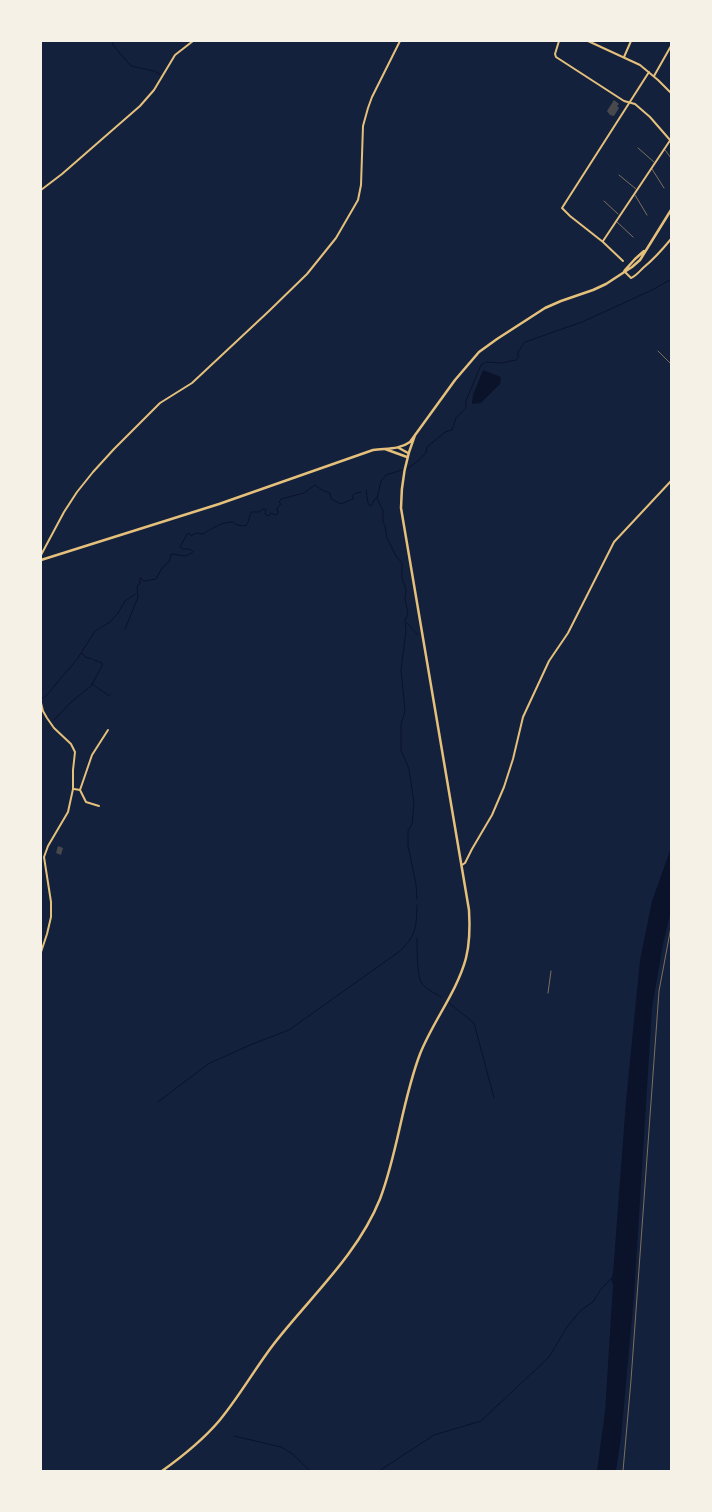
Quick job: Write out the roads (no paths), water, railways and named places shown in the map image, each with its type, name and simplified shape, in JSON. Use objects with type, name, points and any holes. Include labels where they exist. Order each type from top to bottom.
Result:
[{"type":"main road","points":[[41,560],[245,496],[373,450],[399,448],[410,442],[469,362],[487,346],[545,308],[606,284],[640,260],[671,210]]},
{"type":"main road","points":[[162,1471],[190,1450],[218,1422],[237,1398],[273,1345],[346,1257],[372,1216],[389,1171],[420,1055],[466,958],[469,943],[469,910],[401,508],[406,462],[415,435]]},
{"type":"main road","points":[[399,448],[408,453]]},
{"type":"main road","points":[[384,449],[407,457]]},
{"type":"street","points":[[41,190],[140,106],[154,90],[175,55],[193,41]]},
{"type":"street","points":[[41,554],[64,512],[93,472],[154,409],[192,383],[307,274],[336,238],[358,200],[361,185],[363,126],[368,108],[400,41]]},
{"type":"street","points":[[559,41],[555,54],[556,57],[629,103],[635,104],[670,139],[603,242]]},
{"type":"street","points":[[588,41],[636,62],[671,93]]},
{"type":"street","points":[[624,57],[631,41]]},
{"type":"street","points":[[654,76],[671,46]]},
{"type":"street","points":[[623,262],[603,242],[562,208],[649,72]]},
{"type":"street","points":[[624,271],[631,278],[636,276],[653,260],[671,238]]},
{"type":"street","points":[[462,866],[492,815],[504,787],[527,705],[549,662],[568,633],[614,542],[671,481]]},
{"type":"street","points":[[41,703],[47,718],[75,752],[73,789],[68,812],[48,846],[44,857],[51,902],[47,934],[41,952]]},
{"type":"street","points":[[99,806],[86,802],[80,790],[92,755],[108,730]]},
{"type":"street","points":[[73,789],[80,790]]},
{"type":"lane","points":[[638,148],[655,163]]},
{"type":"lane","points":[[664,149],[671,158]]},
{"type":"lane","points":[[651,168],[664,188]]},
{"type":"lane","points":[[619,175],[637,190]]},
{"type":"lane","points":[[634,194],[647,215]]},
{"type":"lane","points":[[604,201],[620,216]]},
{"type":"lane","points":[[616,221],[633,237]]},
{"type":"lane","points":[[658,351],[671,364]]},
{"type":"water","points":[[483,370],[501,377],[500,384],[481,403],[472,404],[473,395]]},
{"type":"water","points":[[671,848],[671,911],[663,944],[652,1008],[634,1296],[621,1438],[616,1471],[597,1471],[605,1411],[613,1285],[611,1279],[640,960],[652,901]]},
{"type":"waterway","points":[[113,42],[113,45],[131,66],[160,74]]},
{"type":"waterway","points":[[366,490],[370,506],[377,498],[381,481],[386,475],[408,468],[426,453],[427,447],[445,432],[452,430],[456,418],[466,408],[466,401],[481,365],[486,362],[501,363],[516,360],[518,352],[525,342],[582,322],[670,280]]},
{"type":"waterway","points":[[125,629],[138,597],[137,586],[140,584],[140,578],[144,581],[156,579],[162,568],[169,562],[171,554],[186,556],[193,552],[190,549],[180,547],[187,534],[189,533],[191,536],[196,533],[203,534],[229,522],[246,526],[251,512],[258,512],[264,509],[266,510],[266,515],[269,516],[271,513],[278,514],[277,508],[281,504],[279,502],[281,499],[304,493],[315,485],[330,493],[331,499],[341,504],[353,499],[353,495],[361,492]]},
{"type":"waterway","points":[[377,498],[383,511],[383,522],[387,538],[396,556],[402,563],[402,578],[406,590],[405,599],[408,614],[405,620],[406,631],[401,670],[405,711],[401,724],[401,750],[409,769],[414,803],[412,824],[408,831],[408,846],[416,884],[417,899]]},
{"type":"waterway","points":[[41,699],[45,697],[78,658],[95,631],[110,622],[125,601],[136,594]]},
{"type":"waterway","points":[[407,623],[418,635]]},
{"type":"waterway","points":[[82,653],[85,657],[92,659]]},
{"type":"waterway","points":[[54,720],[70,703],[91,686],[102,666],[102,663],[94,660]]},
{"type":"waterway","points":[[92,684],[110,695]]},
{"type":"waterway","points":[[158,1102],[208,1064],[289,1030],[400,951],[413,935],[417,905]]},
{"type":"waterway","points":[[417,938],[418,968],[421,982],[441,997]]},
{"type":"waterway","points":[[449,1003],[474,1023],[494,1098]]},
{"type":"waterway","points":[[379,1471],[434,1435],[481,1421],[549,1357],[567,1327],[581,1310],[593,1302],[601,1289],[611,1279]]},
{"type":"waterway","points":[[234,1436],[281,1447],[293,1454],[310,1471]]}]
